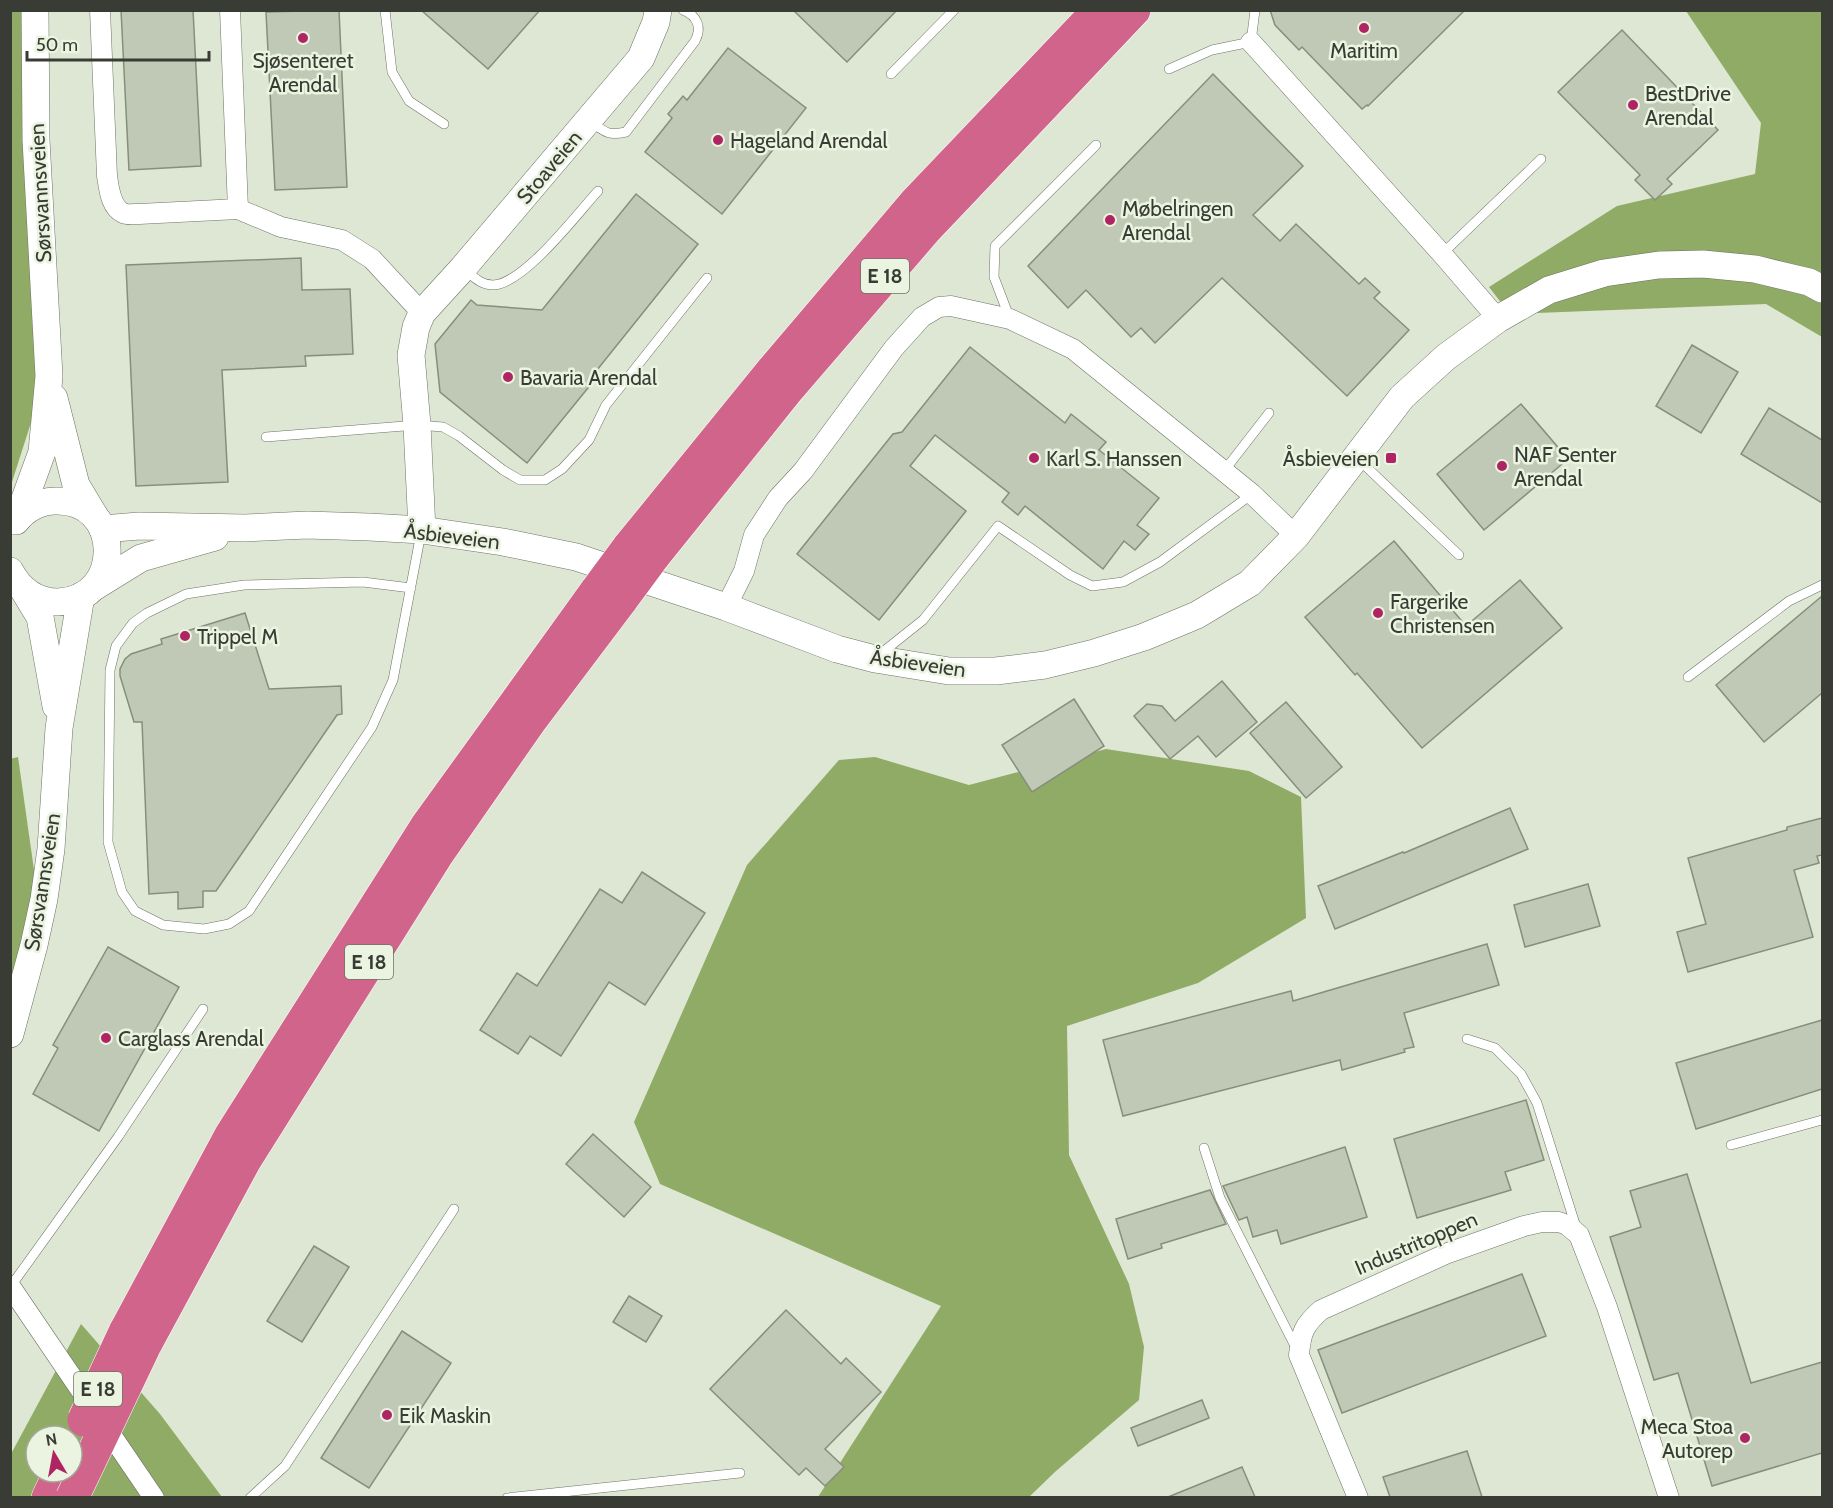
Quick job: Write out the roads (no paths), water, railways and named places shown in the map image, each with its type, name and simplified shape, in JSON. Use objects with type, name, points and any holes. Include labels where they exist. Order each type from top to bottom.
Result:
[{"type":"highway","name":"E 18","points":[[72,1497],[135,1338],[231,1136],[420,837],[641,552],[772,371],[915,204],[1099,10]]},
{"type":"highway","name":"E 18","points":[[641,552],[925,230],[1134,10]]},
{"type":"highway","name":"E 18","points":[[84,1425],[135,1338]]},
{"type":"street","name":"Sørsvannsveien","points":[[14,524],[42,452],[49,376],[36,140],[35,10]]},
{"type":"street","points":[[100,10],[107,176],[114,204],[123,213],[238,209],[281,227],[342,240],[372,259],[422,313]]},
{"type":"street","points":[[230,10],[238,209]]},
{"type":"street","name":"Stoaveien","points":[[422,530],[411,355],[416,327],[422,313],[641,58],[652,35],[658,10]]},
{"type":"street","points":[[1251,42],[1443,254],[1498,319]]},
{"type":"street","name":"Åsbieveien","points":[[99,522],[139,526],[245,528],[307,525],[422,530],[503,542],[576,557],[726,607],[837,650],[875,659],[949,671],[996,671],[1094,654],[1144,637],[1197,615],[1250,583],[1296,536],[1402,397],[1446,357],[1498,319],[1549,290],[1604,273],[1659,265],[1703,264],[1755,269],[1809,282],[1822,289]]},
{"type":"street","points":[[726,607],[744,571],[754,535],[778,498],[803,471],[894,348],[922,317],[939,307],[951,306],[1010,319],[1073,349],[1252,494],[1296,536]]},
{"type":"street","name":"Sørsvannsveien","points":[[10,1034],[44,899],[51,849],[59,728],[87,591],[103,574],[108,559],[108,543],[99,522],[76,485],[49,376]]},
{"type":"street","points":[[14,524],[31,507],[47,501],[64,500],[80,505],[99,522]]},
{"type":"street","name":"Åsbieveien","points":[[17,580],[36,597],[51,602],[66,601],[141,558],[245,528]]},
{"type":"street","name":"Sørsvannsveien","points":[[17,580],[40,617],[59,728]]},
{"type":"street","name":"Industritoppen","points":[[1299,1355],[1301,1336],[1307,1322],[1321,1310],[1448,1253],[1524,1226],[1542,1222],[1559,1222],[1567,1225],[1579,1236]]},
{"type":"street","points":[[1579,1236],[1607,1306],[1669,1497]]},
{"type":"street","points":[[11,1286],[154,1497]]},
{"type":"street","points":[[1299,1355],[1358,1497]]},
{"type":"lane","points":[[385,10],[393,72],[409,100],[444,124]]},
{"type":"lane","points":[[589,120],[614,135],[626,132],[695,41],[699,32],[698,22],[683,10]]},
{"type":"lane","points":[[891,74],[954,10]]},
{"type":"lane","points":[[1169,69],[1212,50],[1251,42],[1255,10]]},
{"type":"lane","points":[[1010,319],[994,278],[995,246],[1096,145]]},
{"type":"lane","points":[[1443,254],[1541,159]]},
{"type":"lane","points":[[463,268],[480,282],[491,285],[505,283],[533,262],[598,191]]},
{"type":"lane","points":[[266,437],[417,425],[443,427],[520,480],[545,480],[562,470],[590,440],[606,405],[707,278]]},
{"type":"lane","points":[[1224,471],[1269,413]]},
{"type":"lane","points":[[1356,458],[1459,555]]},
{"type":"lane","points":[[875,659],[923,620],[998,526],[1070,575],[1092,586],[1123,582],[1160,562],[1252,494]]},
{"type":"lane","points":[[411,588],[363,582],[244,585],[186,594],[147,613],[133,623],[116,646],[110,670],[108,842],[122,892],[135,911],[163,925],[204,929],[229,924],[249,911],[372,727],[393,680],[411,588],[422,530]]},
{"type":"lane","points":[[1688,677],[1790,601],[1822,585]]},
{"type":"lane","points":[[11,1286],[118,1137],[203,1009]]},
{"type":"lane","points":[[1467,1039],[1495,1048],[1521,1074],[1537,1103],[1579,1236]]},
{"type":"lane","points":[[1731,1145],[1822,1120]]},
{"type":"lane","points":[[1204,1148],[1220,1198],[1299,1355]]},
{"type":"lane","points":[[250,1497],[285,1466],[454,1209]]},
{"type":"lane","points":[[507,1497],[740,1473]]},
{"type":"place","name":"Maritim","points":[[1364,28]]},
{"type":"place","name":"Sjøsenteret Arendal","points":[[303,38]]},
{"type":"place","name":"BestDrive Arendal","points":[[1633,105]]},
{"type":"place","name":"Hageland Arendal","points":[[718,140]]},
{"type":"place","name":"Møbelringen Arendal","points":[[1110,220]]},
{"type":"place","name":"Bavaria Arendal","points":[[508,377]]},
{"type":"place","name":"Karl S. Hanssen","points":[[1034,458]]},
{"type":"place","name":"Åsbieveien","points":[[1391,458]]},
{"type":"place","name":"NAF Senter Arendal","points":[[1502,466]]},
{"type":"place","name":"Fargerike Christensen","points":[[1378,613]]},
{"type":"place","name":"Trippel M","points":[[185,636]]},
{"type":"place","name":"Carglass Arendal","points":[[106,1038]]},
{"type":"place","name":"Eik Maskin","points":[[387,1415]]},
{"type":"place","name":"Meca Stoa Autorep","points":[[1745,1438]]}]
